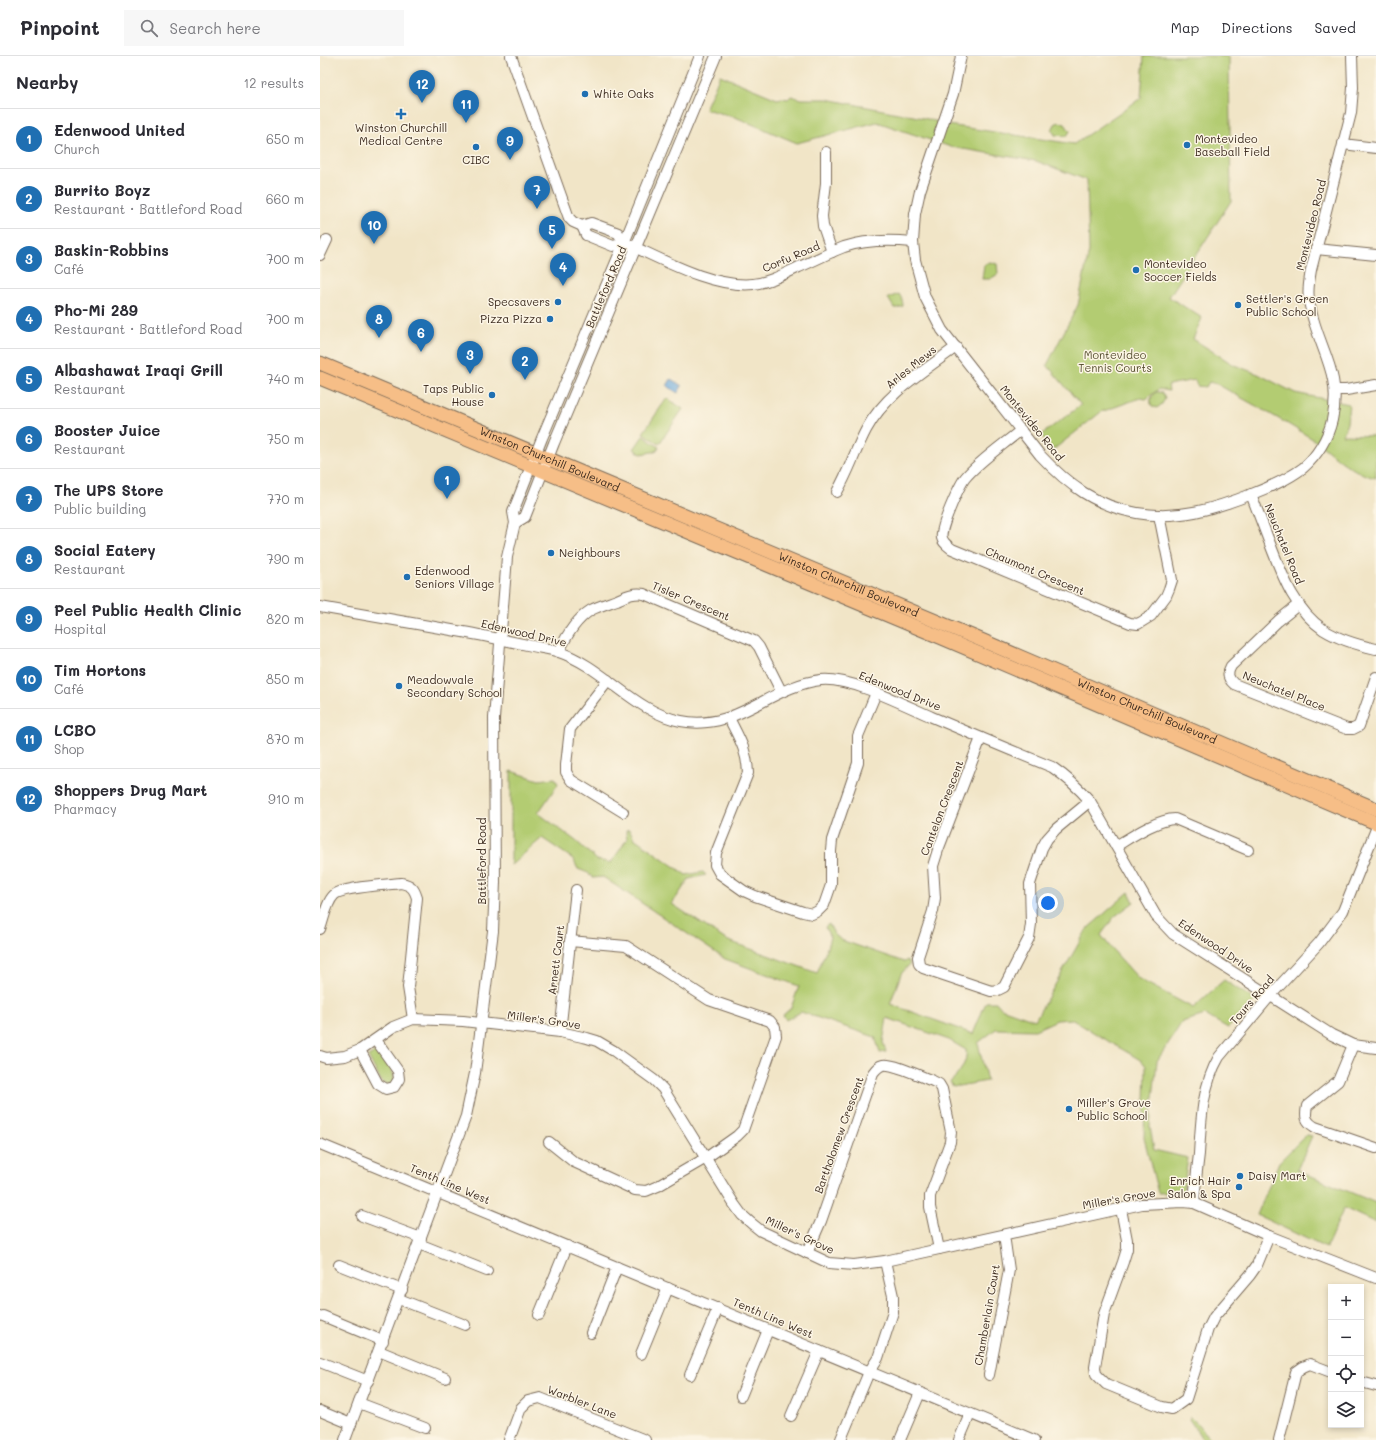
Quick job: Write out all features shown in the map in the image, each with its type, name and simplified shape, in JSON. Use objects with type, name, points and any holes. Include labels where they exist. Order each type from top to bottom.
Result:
[{"type":"main road","name":"Winston Churchill Boulevard","points":[[320,363],[981,640],[1376,809]]},
{"type":"main road","name":"Winston Churchill Boulevard","points":[[320,378],[961,646],[1376,823]]},
{"type":"street","points":[[511,56],[569,218],[573,222],[582,226],[586,235],[613,246],[624,243]]},
{"type":"street","name":"Battleford Road","points":[[345,1440],[438,1193],[470,1103],[493,930],[495,882],[494,718],[506,557],[514,523],[513,512],[530,466],[624,243],[700,56]]},
{"type":"street","name":"Battleford Road","points":[[514,523],[526,517],[548,459],[716,56]]},
{"type":"street","name":"Montevideo Road","points":[[961,56],[953,94],[920,191],[915,214],[913,242],[915,260],[925,297],[942,330],[1040,455],[1071,485],[1089,497],[1117,508],[1137,513],[1159,515],[1180,515],[1202,512],[1224,505],[1289,477],[1304,467],[1315,456],[1324,442],[1330,428],[1335,409],[1336,390],[1309,305],[1309,291],[1311,270],[1351,114],[1353,101],[1352,56]]},
{"type":"street","points":[[1343,144],[1376,148]]},
{"type":"street","points":[[826,152],[826,183],[822,216],[823,226],[832,252]]},
{"type":"street","points":[[320,255],[327,240]]},
{"type":"street","name":"Corfu Road","points":[[624,243],[707,279],[745,284],[768,281],[844,247],[864,243],[895,240],[913,242]]},
{"type":"street","points":[[1316,249],[1376,255]]},
{"type":"street","name":"Arles Mews","points":[[837,492],[851,466],[866,430],[888,402],[905,385],[956,347]]},
{"type":"street","points":[[1336,390],[1346,390],[1376,385]]},
{"type":"street","name":"Chaumont Crescent","points":[[1021,430],[964,479],[942,527],[941,537],[945,544],[952,549],[1130,623],[1138,624],[1151,616],[1166,596],[1172,580],[1159,515]]},
{"type":"street","name":"Neuchatel Road","points":[[1251,494],[1285,582],[1298,604],[1313,621],[1324,630],[1354,644],[1376,649]]},
{"type":"street","name":"Tisler Crescent","points":[[559,652],[565,639],[574,626],[582,617],[592,610],[629,595],[637,593],[644,594],[754,641],[759,647],[781,691]]},
{"type":"street","name":"Neuchatel Place","points":[[1298,604],[1231,666],[1228,670],[1228,676],[1234,684],[1347,729],[1353,729],[1359,726],[1376,677]]},
{"type":"street","name":"Edenwood Drive","points":[[320,607],[500,639],[559,652],[579,661],[608,680],[642,706],[668,718],[695,723],[707,723],[729,718],[781,691],[798,684],[823,680],[844,681],[876,693],[1052,767],[1077,786],[1090,801],[1156,916],[1173,934],[1332,1035],[1353,1045],[1376,1048]]},
{"type":"street","points":[[608,680],[570,729],[566,772],[571,780],[623,812]]},
{"type":"street","points":[[729,718],[745,748],[748,760],[748,773],[716,853],[715,865],[720,874],[755,896],[812,914],[824,905],[831,885],[832,840],[858,763],[858,736],[876,693]]},
{"type":"street","name":"Cantelon Crescent","points":[[981,738],[943,834],[933,866],[935,898],[933,911],[918,957],[919,964],[923,968],[991,991],[1004,987],[1029,938],[1031,924],[1030,884],[1042,848],[1047,839],[1056,829],[1090,801]]},
{"type":"street","points":[[1116,846],[1160,822],[1175,819],[1248,850]]},
{"type":"street","name":"Tours Road","points":[[1194,1204],[1201,1117],[1212,1068],[1270,996],[1319,943],[1344,911],[1376,830]]},
{"type":"street","points":[[320,929],[330,900],[335,894],[344,890],[401,883],[408,884],[414,889],[417,898],[408,987],[412,1019]]},
{"type":"street","name":"Arnett Court","points":[[560,1032],[576,890]]},
{"type":"street","points":[[549,1142],[574,1162],[635,1190],[646,1190],[658,1186],[706,1158],[743,1130],[776,1036],[774,1027],[770,1021],[709,1000],[626,946],[570,941]]},
{"type":"street","name":"Miller's Grove","points":[[320,1056],[326,1058],[344,1056],[360,1050],[393,1027],[412,1019],[463,1021],[560,1032],[597,1041],[614,1051],[664,1089],[742,1214],[761,1231],[829,1263],[854,1265],[885,1261],[1121,1209],[1156,1203],[1194,1204],[1269,1236],[1376,1278]]},
{"type":"street","points":[[360,1050],[378,1084],[386,1089],[394,1087],[399,1079],[398,1071],[376,1040]]},
{"type":"street","points":[[1353,1045],[1338,1081],[1307,1106],[1306,1115],[1309,1123],[1315,1127],[1376,1148]]},
{"type":"street","name":"Bartholomew Crescent","points":[[807,1253],[821,1221],[873,1073],[877,1068],[885,1065],[892,1066],[939,1084],[945,1097],[951,1137],[930,1196],[930,1207],[939,1249]]},
{"type":"street","name":"Tenth Line West","points":[[321,1148],[438,1193],[718,1308],[970,1414],[1019,1437],[1034,1440]]},
{"type":"street","points":[[1121,1209],[1127,1240],[1127,1248],[1104,1314],[1095,1367],[1096,1374],[1106,1384],[1172,1409],[1186,1399],[1208,1329],[1214,1317],[1257,1265],[1269,1236]]},
{"type":"street","points":[[362,1216],[487,1271]]},
{"type":"street","name":"Chamberlain Court","points":[[989,1375],[1009,1270],[1004,1235]]},
{"type":"street","points":[[539,1315],[567,1246]]},
{"type":"street","points":[[841,1439],[869,1372],[878,1358],[893,1312],[893,1296],[885,1261]]},
{"type":"street","points":[[339,1265],[465,1325]]},
{"type":"street","points":[[591,1333],[617,1267]]},
{"type":"street","points":[[640,1354],[668,1288]]},
{"type":"street","name":"Tenth Line West","points":[[690,1375],[718,1308]]},
{"type":"street","points":[[323,1316],[383,1341]]},
{"type":"street","points":[[740,1396],[768,1330]]},
{"type":"street","name":"Tenth Line West","points":[[791,1416],[819,1350]]},
{"type":"street","points":[[379,1351],[445,1378]]},
{"type":"street","points":[[320,1362],[368,1381]]},
{"type":"street","points":[[1279,1440],[1296,1372],[1310,1364],[1328,1371]]},
{"type":"street","points":[[1364,1383],[1376,1386]]},
{"type":"street","points":[[900,1440],[920,1393]]},
{"type":"street","name":"Warbler Lane","points":[[509,1440],[522,1408],[528,1401],[540,1398],[645,1440]]},
{"type":"street","points":[[359,1403],[425,1428]]},
{"type":"street","points":[[320,1411],[351,1424]]},
{"type":"street","points":[[959,1440],[970,1414]]},
{"type":"green space","name":"Montevideo Tennis Courts","points":[[1144,56],[1229,56],[1231,201],[1169,297],[1202,318],[1193,339],[1234,365],[1258,374],[1295,393],[1349,404],[1347,423],[1343,435],[1376,436],[1376,478],[1358,472],[1311,438],[1217,384],[1209,382],[1206,387],[1197,386],[1195,380],[1168,385],[1169,391],[1159,389],[1146,399],[1140,398],[1101,412],[1053,450],[1041,435],[1081,405],[1047,365],[1078,305],[1089,251],[1087,180],[1036,161],[951,147],[877,122],[797,143],[735,117],[705,109],[720,75],[777,99],[788,99],[791,96],[801,99],[827,99],[928,119],[948,125],[1074,144],[1141,98]]},
{"type":"green space","points":[[1059,122],[1065,124],[1070,131],[1067,136],[1055,135],[1052,130],[1055,124]]},
{"type":"green space","points":[[990,262],[997,264],[998,274],[990,279],[982,279],[984,265]]},
{"type":"green space","points":[[899,294],[902,299],[903,306],[894,308],[888,298]]},
{"type":"green space","points":[[1156,392],[1162,393],[1165,399],[1157,408],[1152,406],[1151,402],[1152,397]]},
{"type":"green space","points":[[667,398],[683,409],[659,444],[643,433]]},
{"type":"green space","points":[[643,436],[659,447],[655,452],[641,454],[634,449]]},
{"type":"green space","points":[[511,771],[539,780],[555,778],[558,784],[538,813],[576,841],[597,860],[611,863],[627,839],[626,830],[629,829],[634,838],[686,875],[703,872],[706,875],[689,879],[672,904],[726,940],[817,973],[830,937],[825,927],[829,924],[834,934],[841,940],[904,962],[907,960],[910,964],[901,974],[890,1004],[973,1034],[986,1002],[996,1002],[1001,1008],[1035,1020],[1087,929],[1129,892],[1134,902],[1114,917],[1101,935],[1139,979],[1193,1008],[1224,980],[1255,1000],[1228,1028],[1205,1015],[1182,1022],[1157,1061],[1150,1126],[1154,1150],[1188,1158],[1183,1192],[1158,1193],[1144,1138],[1146,1066],[1142,1061],[1071,1019],[1057,1020],[1035,1030],[996,1029],[978,1043],[987,1081],[953,1087],[950,1082],[957,1076],[962,1068],[966,1059],[966,1050],[949,1040],[887,1018],[883,1042],[886,1052],[880,1053],[875,1037],[801,1012],[786,1020],[783,1015],[791,1008],[799,986],[725,959],[603,877],[593,878],[588,873],[578,869],[573,859],[542,838],[511,865]]},
{"type":"green space","points":[[377,1051],[391,1069],[394,1082],[384,1084],[380,1079],[368,1056]]},
{"type":"green space","points":[[1306,1135],[1312,1136],[1297,1170],[1376,1203],[1376,1223],[1344,1208],[1326,1248],[1257,1215],[1279,1162]]},
{"type":"green space","points":[[1191,1417],[1212,1440],[1203,1440],[1189,1419]]},
{"type":"water","points":[[671,379],[682,386],[678,393],[667,386]]},
{"type":"place","name":"White Oaks","points":[[585,94]]},
{"type":"place","name":"Shoppers Drug Mart","points":[[422,103]]},
{"type":"place","name":"Winston Churchill Medical Centre","points":[[401,114]]},
{"type":"place","name":"LCBO","points":[[466,123]]},
{"type":"place","name":"Montevideo Baseball Field","points":[[1187,145]]},
{"type":"place","name":"CIBC","points":[[476,147]]},
{"type":"place","name":"Peel Public Health Clinic","points":[[510,160]]},
{"type":"place","name":"The UPS Store","points":[[537,209]]},
{"type":"place","name":"Tim Hortons","points":[[374,244]]},
{"type":"place","name":"Albashawat Iraqi Grill","points":[[552,249]]},
{"type":"place","name":"Montevideo Soccer Fields","points":[[1136,270]]},
{"type":"place","name":"Pho-Mi 289","points":[[563,286]]},
{"type":"place","name":"Specsavers","points":[[558,302]]},
{"type":"place","name":"Settler's Green Public School","points":[[1238,305]]},
{"type":"place","name":"Pizza Pizza","points":[[550,319]]},
{"type":"place","name":"Social Eatery","points":[[379,338]]},
{"type":"place","name":"Booster Juice","points":[[421,352]]},
{"type":"place","name":"Baskin-Robbins","points":[[470,374]]},
{"type":"place","name":"Burrito Boyz","points":[[525,380]]},
{"type":"place","name":"Taps Public House","points":[[492,395]]},
{"type":"place","name":"Edenwood United","points":[[447,499]]},
{"type":"place","name":"Neighbours","points":[[551,553]]},
{"type":"place","name":"Edenwood Seniors Village","points":[[407,577]]},
{"type":"place","name":"Meadowvale Secondary School","points":[[399,686]]},
{"type":"place","name":"Miller's Grove Public School","points":[[1069,1109]]},
{"type":"place","name":"Daisy Mart","points":[[1240,1176]]},
{"type":"place","name":"Enrich Hair Salon & Spa","points":[[1239,1187]]}]
